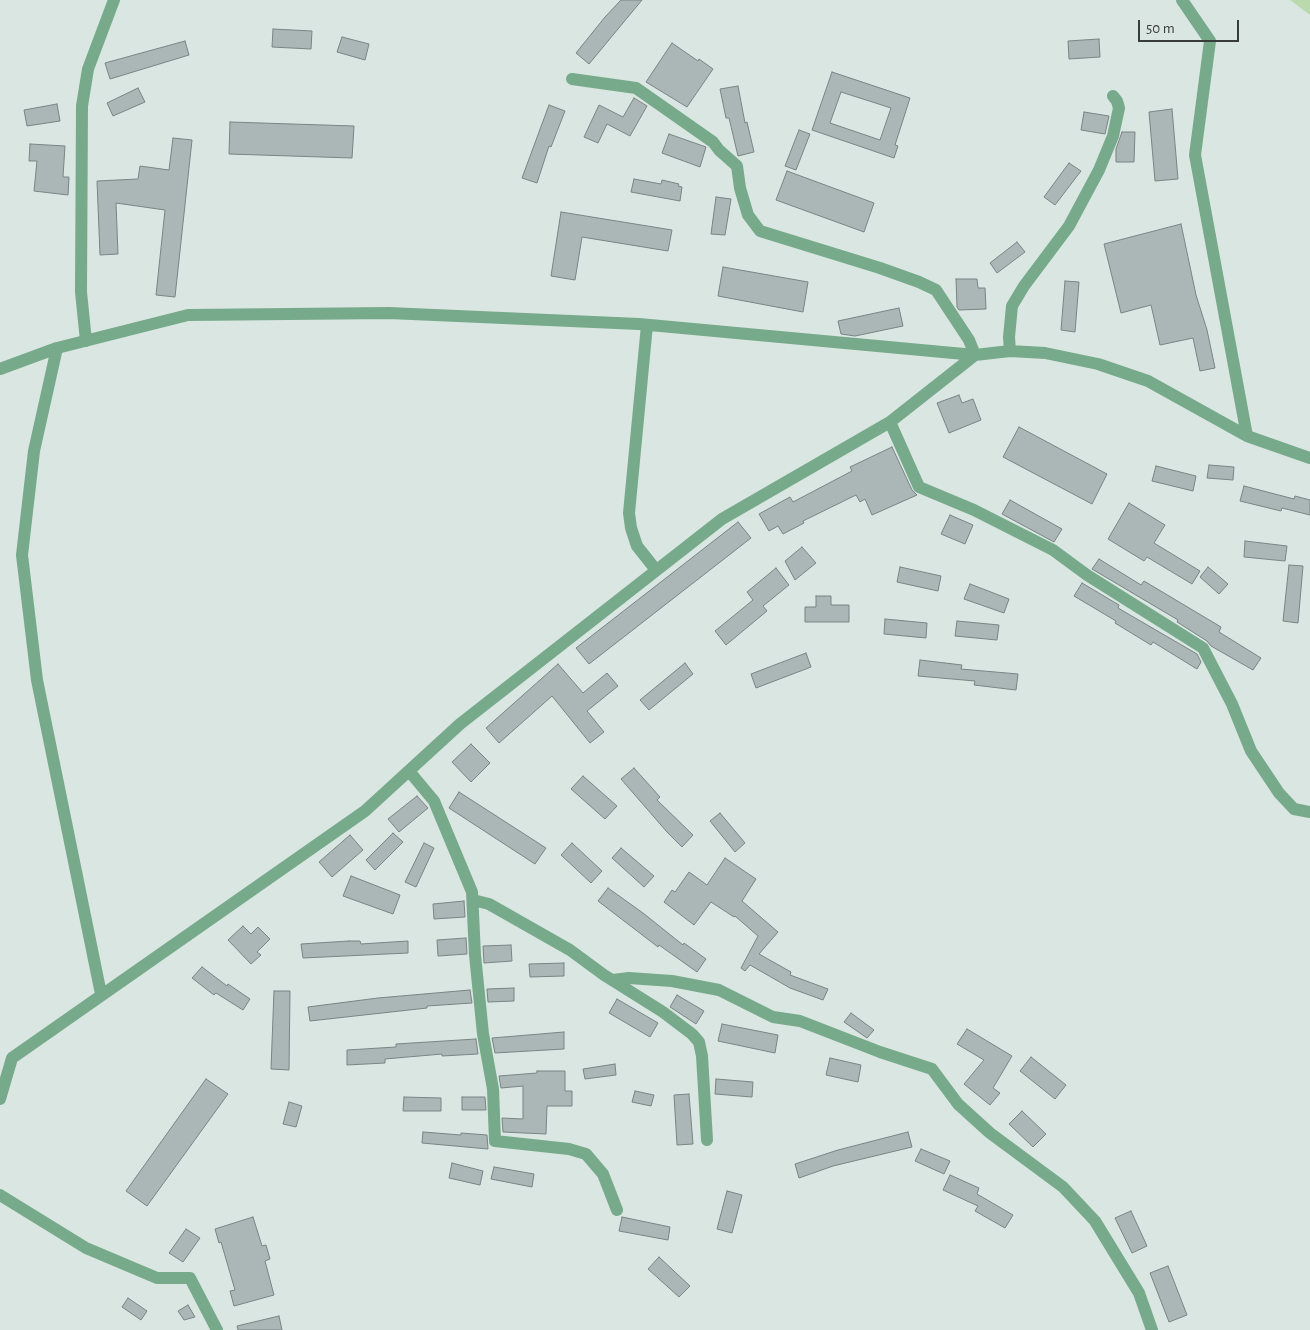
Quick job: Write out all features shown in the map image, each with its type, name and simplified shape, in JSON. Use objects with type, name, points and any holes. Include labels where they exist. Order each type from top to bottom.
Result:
[{"type":"street","points":[[86,341],[81,292],[82,106],[88,69],[114,0]]},
{"type":"street","points":[[1182,0],[1210,41],[1195,155],[1247,436]]},
{"type":"street","points":[[572,79],[636,88],[713,142],[736,166],[748,215],[760,232],[880,268],[936,290],[969,340],[975,355]]},
{"type":"street","points":[[1010,351],[1009,337],[1012,306],[1024,286],[1069,226],[1099,170],[1112,136],[1119,108],[1113,96]]},
{"type":"street","points":[[0,369],[57,348],[188,316],[388,313],[647,325],[975,355],[1010,351],[1045,353],[1098,364],[1148,381],[1247,436],[1310,458]]},
{"type":"street","points":[[647,325],[629,513],[631,528],[637,546],[656,570]]},
{"type":"street","points":[[57,348],[34,452],[22,555],[37,680],[101,994]]},
{"type":"street","points":[[0,1099],[12,1058],[365,811],[460,724],[722,519],[890,422],[975,355]]},
{"type":"street","points":[[890,422],[919,486],[974,510],[1053,550],[1087,575],[1203,648],[1232,704],[1251,751],[1279,793],[1294,809],[1310,812]]},
{"type":"street","points":[[409,771],[434,802],[472,892],[475,955],[482,1024],[493,1089],[495,1142],[569,1149],[586,1154],[603,1174],[617,1210]]},
{"type":"street","points":[[473,900],[489,904],[570,950],[663,1012],[692,1034],[699,1042],[702,1056],[707,1140]]},
{"type":"street","points":[[613,980],[629,978],[672,981],[720,990],[773,1017],[800,1021],[880,1052],[932,1068],[958,1104],[990,1133],[1063,1186],[1095,1221],[1139,1294],[1152,1330]]},
{"type":"street","points":[[0,1195],[86,1248],[157,1278],[190,1278],[217,1330]]},
{"type":"green space","points":[[1290,0],[1310,0],[1310,15]]},
{"type":"building","points":[[621,0],[642,0],[589,64],[576,53]]},
{"type":"building","points":[[273,29],[312,31],[311,49],[272,47]]},
{"type":"building","points":[[342,37],[369,44],[365,60],[337,52]]},
{"type":"building","points":[[1099,39],[1100,57],[1069,59],[1068,41]]},
{"type":"building","points":[[185,41],[189,55],[110,79],[105,63]]},
{"type":"building","points":[[672,43],[713,69],[687,107],[646,82]]},
{"type":"building","points":[[832,72],[910,98],[895,145],[898,146],[894,158],[812,130]],"holes":[[[841,92],[891,108],[880,140],[830,123]]]},
{"type":"building","points":[[738,86],[745,123],[747,122],[754,152],[738,156],[729,118],[726,118],[720,89]]},
{"type":"building","points":[[138,88],[145,102],[113,116],[107,103]]},
{"type":"building","points":[[634,98],[647,106],[630,136],[607,124],[598,143],[584,137],[599,105],[623,117]]},
{"type":"building","points":[[57,104],[60,121],[27,126],[24,110]]},
{"type":"building","points":[[549,105],[565,111],[551,147],[549,146],[537,183],[522,178]]},
{"type":"building","points":[[1172,109],[1178,179],[1155,181],[1149,112]]},
{"type":"building","points":[[1084,112],[1109,116],[1105,134],[1081,130]]},
{"type":"building","points":[[230,122],[354,126],[352,158],[229,154]]},
{"type":"building","points":[[799,130],[810,134],[796,170],[785,166]]},
{"type":"building","points":[[1122,132],[1135,132],[1134,162],[1116,162],[1116,149]]},
{"type":"building","points":[[669,134],[706,147],[700,167],[662,153]]},
{"type":"building","points":[[173,138],[192,140],[175,297],[156,295],[165,210],[116,203],[118,254],[100,255],[97,181],[138,179],[140,166],[169,170]]},
{"type":"building","points":[[30,144],[65,146],[63,177],[69,177],[68,195],[34,191],[37,161],[29,161]]},
{"type":"building","points":[[1069,163],[1081,171],[1055,205],[1044,197]]},
{"type":"building","points":[[787,171],[874,203],[864,232],[776,200]]},
{"type":"building","points":[[634,179],[661,184],[662,180],[679,184],[678,186],[682,187],[680,201],[631,192]]},
{"type":"building","points":[[716,197],[731,199],[725,235],[711,234]]},
{"type":"building","points":[[561,212],[672,230],[668,251],[582,237],[575,280],[551,276]]},
{"type":"building","points":[[1181,224],[1196,295],[1207,330],[1215,368],[1200,371],[1193,338],[1160,345],[1151,305],[1121,313],[1104,244]]},
{"type":"building","points":[[1017,242],[1025,252],[997,273],[990,263]]},
{"type":"building","points":[[723,267],[808,282],[803,312],[718,296]]},
{"type":"building","points":[[956,279],[977,279],[978,288],[985,288],[986,309],[959,310],[957,307]]},
{"type":"building","points":[[1065,281],[1079,282],[1075,332],[1061,330]]},
{"type":"building","points":[[899,308],[903,326],[855,336],[841,334],[838,321]]},
{"type":"building","points":[[959,395],[962,403],[973,399],[981,420],[949,433],[937,403]]},
{"type":"building","points":[[1019,427],[1107,474],[1092,504],[1003,457]]},
{"type":"building","points":[[892,447],[912,490],[917,495],[872,515],[865,499],[860,502],[856,495],[803,521],[804,523],[783,534],[778,526],[769,531],[759,514],[790,497],[793,502],[852,471],[850,467]]},
{"type":"building","points":[[1209,465],[1234,467],[1233,480],[1207,478]]},
{"type":"building","points":[[1156,466],[1196,476],[1193,491],[1152,481]]},
{"type":"building","points":[[1244,486],[1294,499],[1295,496],[1310,500],[1310,515],[1282,508],[1281,511],[1240,501]]},
{"type":"building","points":[[1010,500],[1062,529],[1054,542],[1002,514]]},
{"type":"building","points":[[1129,503],[1165,525],[1154,543],[1200,571],[1192,584],[1147,557],[1144,561],[1108,539]]},
{"type":"building","points":[[950,515],[973,525],[965,544],[941,534]]},
{"type":"building","points":[[738,522],[751,538],[589,664],[576,648]]},
{"type":"building","points":[[1245,541],[1287,546],[1285,561],[1244,557]]},
{"type":"building","points":[[802,547],[816,563],[795,580],[785,561]]},
{"type":"building","points":[[1099,559],[1141,585],[1144,581],[1221,627],[1219,632],[1261,658],[1253,670],[1211,646],[1207,641],[1177,622],[1178,620],[1092,569]]},
{"type":"building","points":[[1289,565],[1303,566],[1298,623],[1283,621]]},
{"type":"building","points":[[900,567],[941,576],[938,591],[897,582]]},
{"type":"building","points":[[1208,567],[1228,584],[1219,594],[1200,577]]},
{"type":"building","points":[[776,568],[789,585],[763,606],[767,611],[726,645],[715,631],[753,600],[747,592]]},
{"type":"building","points":[[1082,583],[1119,605],[1118,608],[1197,654],[1201,662],[1197,669],[1153,642],[1151,645],[1074,596]]},
{"type":"building","points":[[970,584],[1009,599],[1004,613],[964,599]]},
{"type":"building","points":[[816,596],[831,596],[831,605],[849,605],[849,622],[805,622],[805,607],[816,607]]},
{"type":"building","points":[[885,619],[927,623],[926,638],[884,634]]},
{"type":"building","points":[[957,621],[999,625],[997,640],[955,636]]},
{"type":"building","points":[[806,653],[811,667],[756,688],[751,674]]},
{"type":"building","points":[[920,660],[962,665],[961,669],[1018,674],[1016,690],[974,685],[975,681],[918,676]]},
{"type":"building","points":[[685,663],[693,674],[649,710],[640,700]]},
{"type":"building","points":[[558,664],[583,693],[607,673],[618,686],[587,711],[604,732],[590,743],[552,696],[499,743],[486,728]]},
{"type":"building","points":[[471,744],[490,763],[471,782],[452,762]]},
{"type":"building","points":[[634,768],[660,797],[657,800],[693,835],[682,847],[621,779]]},
{"type":"building","points":[[583,776],[617,806],[605,819],[571,789]]},
{"type":"building","points":[[459,792],[546,848],[535,864],[449,808]]},
{"type":"building","points":[[417,796],[428,808],[399,832],[388,819]]},
{"type":"building","points":[[720,813],[745,843],[735,852],[710,821]]},
{"type":"building","points":[[393,833],[403,842],[375,870],[366,860]]},
{"type":"building","points":[[350,835],[363,850],[332,877],[319,862]]},
{"type":"building","points":[[424,843],[434,848],[416,887],[405,882]]},
{"type":"building","points":[[572,843],[602,871],[591,883],[561,855]]},
{"type":"building","points":[[621,848],[654,876],[644,887],[612,858]]},
{"type":"building","points":[[725,858],[756,879],[742,901],[778,932],[759,954],[791,972],[790,975],[828,989],[823,1000],[790,988],[750,965],[745,971],[741,968],[758,936],[735,916],[711,902],[694,925],[664,902],[672,890],[675,892],[689,872],[707,885]]},
{"type":"building","points":[[351,876],[400,895],[393,914],[343,896]]},
{"type":"building","points":[[608,888],[683,945],[684,943],[706,959],[697,972],[659,945],[658,947],[598,901]]},
{"type":"building","points":[[464,901],[465,917],[434,919],[433,904]]},
{"type":"building","points":[[243,926],[251,934],[258,927],[270,939],[257,952],[261,955],[251,964],[228,940]]},
{"type":"building","points":[[466,938],[467,954],[438,956],[437,940]]},
{"type":"building","points":[[360,941],[361,944],[408,941],[408,953],[303,958],[301,944]]},
{"type":"building","points":[[511,945],[512,961],[484,963],[483,946]]},
{"type":"building","points":[[564,963],[564,976],[530,977],[529,964]]},
{"type":"building","points":[[202,967],[227,986],[228,984],[250,999],[243,1010],[216,993],[214,995],[192,978]]},
{"type":"building","points":[[514,988],[514,1001],[488,1002],[487,989]]},
{"type":"building","points":[[470,990],[472,1003],[427,1006],[427,1008],[310,1021],[308,1007],[378,998]]},
{"type":"building","points":[[274,991],[290,991],[289,1070],[271,1069]]},
{"type":"building","points":[[677,995],[704,1011],[696,1024],[670,1007]]},
{"type":"building","points":[[617,999],[658,1023],[650,1037],[609,1013]]},
{"type":"building","points":[[851,1013],[874,1030],[867,1038],[844,1022]]},
{"type":"building","points":[[722,1024],[778,1035],[775,1053],[718,1041]]},
{"type":"building","points":[[967,1029],[1012,1056],[993,1088],[1000,1093],[990,1105],[964,1084],[984,1060],[957,1044]]},
{"type":"building","points":[[564,1032],[564,1049],[495,1053],[492,1038]]},
{"type":"building","points":[[476,1039],[478,1054],[442,1056],[442,1054],[385,1059],[385,1063],[347,1065],[347,1050],[396,1047],[396,1044]]},
{"type":"building","points":[[1031,1057],[1066,1085],[1055,1099],[1020,1071]]},
{"type":"building","points":[[830,1058],[861,1065],[858,1082],[826,1075]]},
{"type":"building","points":[[615,1064],[616,1075],[585,1079],[583,1069]]},
{"type":"building","points":[[537,1071],[565,1071],[565,1091],[572,1091],[572,1106],[547,1106],[546,1134],[503,1132],[502,1118],[523,1119],[523,1086],[501,1088],[499,1076],[537,1073]]},
{"type":"building","points":[[206,1079],[228,1094],[147,1206],[126,1191]]},
{"type":"building","points":[[716,1079],[753,1082],[752,1097],[715,1094]]},
{"type":"building","points":[[635,1091],[654,1095],[651,1106],[632,1102]]},
{"type":"building","points":[[689,1094],[693,1144],[677,1145],[674,1095]]},
{"type":"building","points":[[404,1097],[441,1098],[441,1111],[403,1111]]},
{"type":"building","points":[[462,1097],[485,1097],[486,1110],[462,1110]]},
{"type":"building","points":[[289,1102],[302,1106],[296,1127],[283,1124]]},
{"type":"building","points":[[1022,1111],[1046,1134],[1033,1147],[1009,1124]]},
{"type":"building","points":[[423,1132],[487,1135],[488,1149],[422,1143]]},
{"type":"building","points":[[908,1132],[912,1147],[833,1166],[799,1178],[795,1164],[838,1150]]},
{"type":"building","points":[[921,1149],[950,1161],[944,1174],[915,1161]]},
{"type":"building","points":[[452,1163],[483,1171],[480,1185],[449,1178]]},
{"type":"building","points":[[494,1167],[534,1174],[532,1187],[491,1179]]},
{"type":"building","points":[[950,1175],[979,1188],[977,1194],[1013,1215],[1005,1228],[975,1211],[978,1206],[943,1190]]},
{"type":"building","points":[[727,1191],[742,1195],[732,1233],[717,1229]]},
{"type":"building","points":[[1131,1211],[1147,1246],[1132,1253],[1115,1218]]},
{"type":"building","points":[[253,1217],[262,1246],[266,1245],[270,1259],[265,1261],[274,1295],[234,1306],[230,1291],[235,1290],[221,1242],[219,1243],[215,1229]]},
{"type":"building","points":[[622,1217],[670,1227],[668,1240],[619,1231]]},
{"type":"building","points":[[186,1229],[200,1238],[183,1262],[169,1253]]},
{"type":"building","points":[[659,1257],[690,1286],[679,1297],[648,1269]]},
{"type":"building","points":[[1168,1266],[1187,1315],[1169,1322],[1150,1273]]},
{"type":"building","points":[[128,1298],[147,1311],[141,1320],[122,1307]]},
{"type":"building","points":[[188,1305],[195,1317],[184,1320],[178,1311]]},
{"type":"building","points":[[279,1316],[282,1330],[238,1330],[237,1326]]}]
